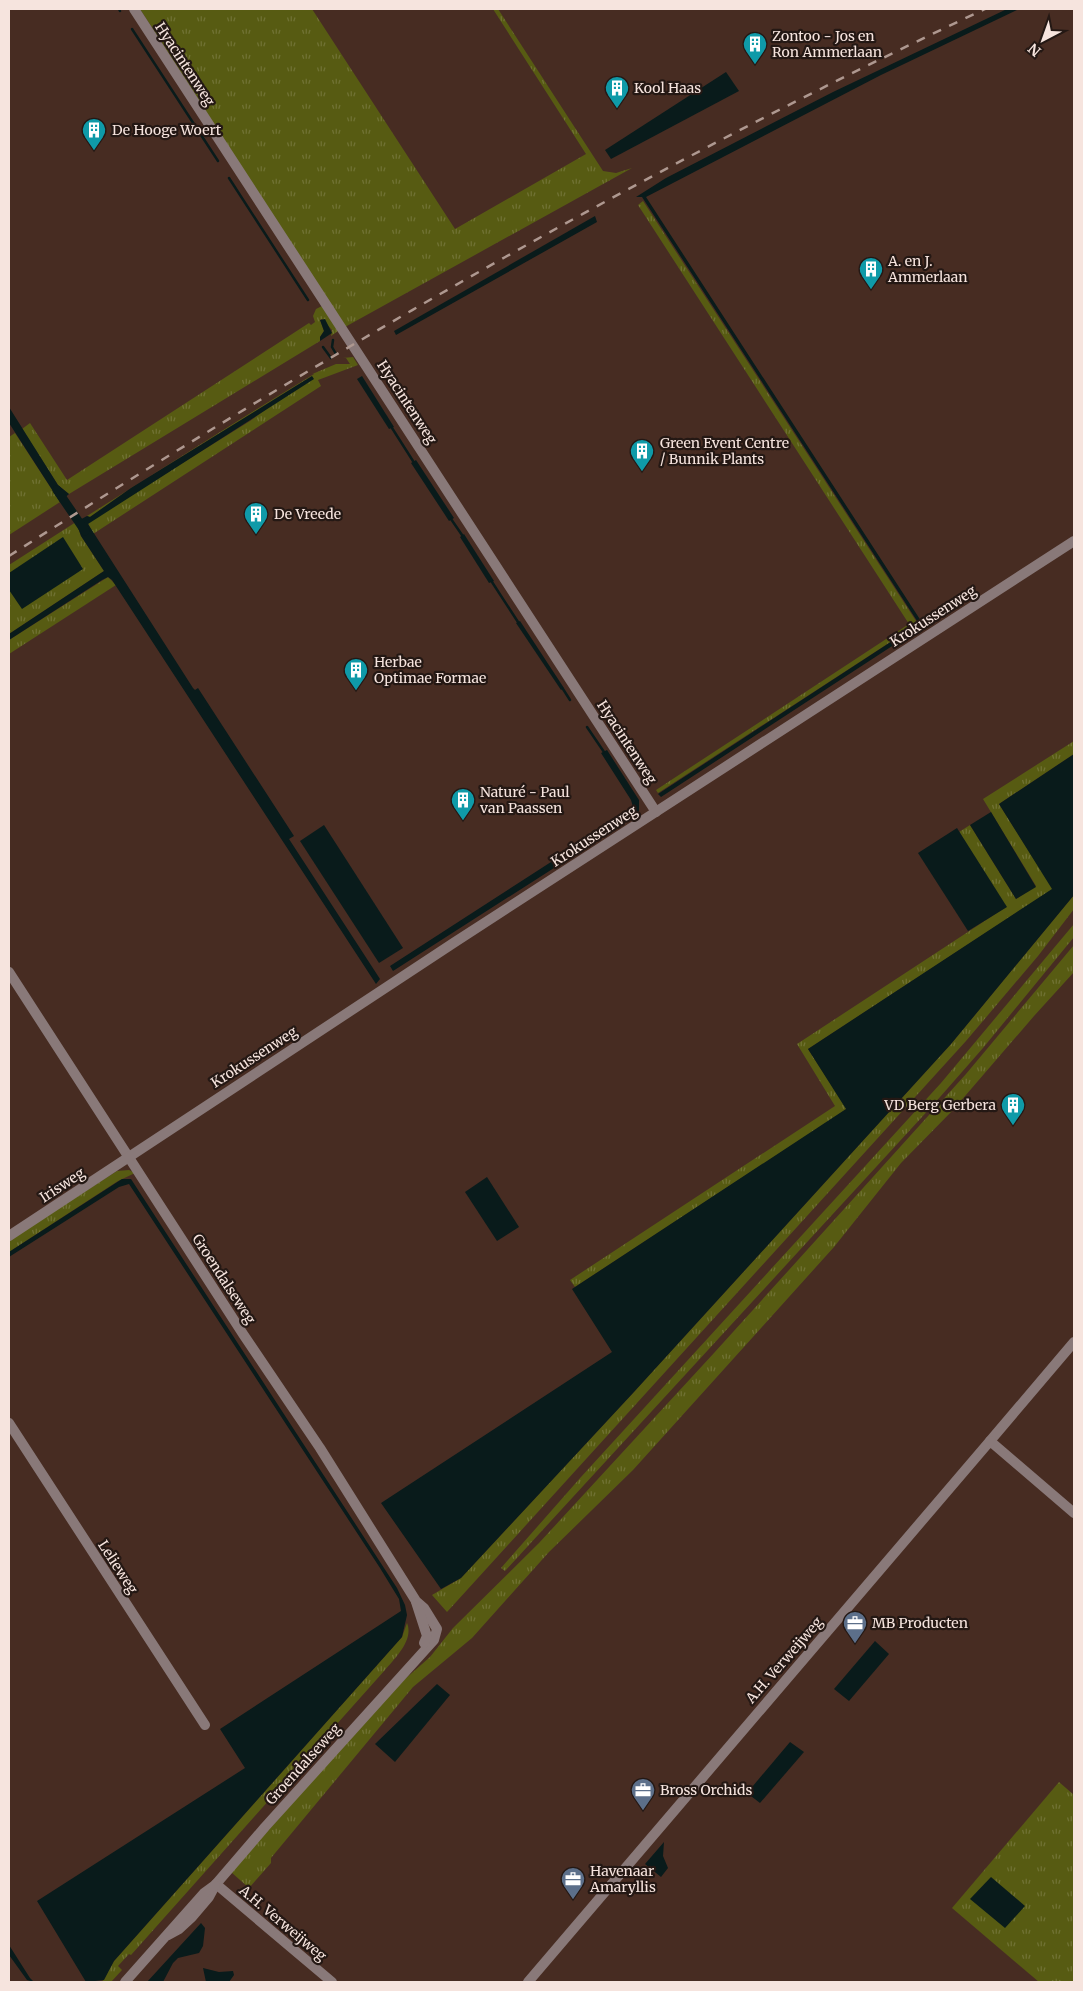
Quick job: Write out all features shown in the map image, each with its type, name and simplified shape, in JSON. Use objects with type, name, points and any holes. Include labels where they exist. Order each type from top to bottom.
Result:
[{"type":"street","name":"Hyacintenweg","points":[[134,9],[656,812]]},
{"type":"street","name":"Krokussenweg","points":[[130,1157],[1074,540]]},
{"type":"street","name":"Groendalseweg","points":[[9,972],[243,1334],[320,1448],[416,1601],[428,1636],[424,1643]]},
{"type":"street","name":"Irisweg","points":[[9,1236],[130,1157]]},
{"type":"street","name":"A.H. Verweijweg","points":[[528,1982],[1074,1342]]},
{"type":"street","name":"Lelieweg","points":[[9,1423],[205,1725]]},
{"type":"street","points":[[990,1441],[1074,1513]]},
{"type":"street","name":"Groendalseweg","points":[[125,1982],[168,1935],[179,1929],[192,1917],[209,1897],[216,1884],[434,1640],[437,1629],[424,1608],[416,1601]]},
{"type":"street","name":"Groendalseweg","points":[[412,1663],[414,1654],[437,1629]]},
{"type":"street","name":"A.H. Verweijweg","points":[[216,1884],[332,1982]]},
{"type":"green space","points":[[140,9],[312,9],[455,229],[586,154],[493,9],[498,9],[603,171],[616,173],[632,168],[345,327]]},
{"type":"green space","points":[[643,201],[918,624],[658,793],[656,790],[909,624],[638,205]]},
{"type":"green space","points":[[322,306],[338,331],[331,336],[332,330],[322,319],[320,320],[324,331],[320,341],[69,494],[58,485],[22,429],[30,423],[67,480],[309,323],[311,325],[315,322],[313,316],[316,309]]},
{"type":"green space","points":[[353,357],[358,365],[318,380],[321,386],[93,534],[88,523],[91,520],[250,421],[312,376],[144,480],[310,375],[336,364],[350,364],[346,358],[343,358]]},
{"type":"green space","points":[[15,433],[60,502],[9,535],[9,437]]},
{"type":"green space","points":[[129,490],[90,517],[87,516]]},
{"type":"green space","points":[[76,522],[81,536],[104,571],[9,634],[9,565]]},
{"type":"green space","points":[[108,577],[116,585],[9,654],[9,640]]},
{"type":"green space","points":[[1074,741],[1074,754],[999,804],[1053,889],[808,1049],[847,1109],[575,1287],[570,1280],[835,1106],[797,1044],[1006,907],[959,832],[970,825],[1016,899],[1036,886],[983,799]]},
{"type":"green space","points":[[1074,895],[1074,909],[1038,956],[966,1041],[447,1612],[432,1595],[461,1578],[633,1393],[951,1044]]},
{"type":"green space","points":[[1074,924],[1074,937],[983,1048],[933,1105],[505,1571],[501,1568],[581,1477],[941,1083]]},
{"type":"green space","points":[[1074,945],[1074,972],[953,1110],[901,1163],[834,1247],[633,1470],[549,1552],[472,1638],[413,1687],[271,1858],[271,1863],[249,1888],[231,1872],[396,1687],[430,1657],[453,1628],[539,1543],[714,1353],[966,1074]]},
{"type":"green space","points":[[129,1170],[135,1173],[118,1181],[9,1252],[9,1240],[117,1171]]},
{"type":"green space","points":[[407,1623],[408,1636],[406,1642],[394,1660],[131,1955],[129,1954],[118,1966],[122,1970],[111,1982],[102,1982],[114,1961],[402,1637]]},
{"type":"green space","points":[[1059,1782],[1074,1795],[1074,1982],[1039,1982],[952,1908]]},
{"type":"shaded area","points":[[1007,9],[1019,9],[881,75],[646,197],[923,624],[921,627],[642,197],[636,197],[666,178],[833,92]]},
{"type":"shaded area","points":[[726,72],[739,91],[611,159],[605,150]]},
{"type":"shaded area","points":[[595,216],[597,222],[396,335],[394,331]]},
{"type":"shaded area","points":[[325,319],[332,333],[320,341],[324,331],[320,320]]},
{"type":"shaded area","points":[[312,376],[314,379],[88,524],[193,688],[195,690],[198,688],[294,836],[289,839],[380,979],[376,984],[112,580],[108,577],[102,580],[9,640],[9,634],[104,571],[81,536],[76,522],[87,516],[90,517],[131,488]]},
{"type":"shaded area","points":[[362,376],[394,427],[389,429],[357,379]]},
{"type":"shaded area","points":[[9,407],[58,485],[69,494],[60,502],[9,423]]},
{"type":"shaded area","points":[[416,460],[454,518],[449,521],[411,463]]},
{"type":"shaded area","points":[[464,534],[494,581],[489,583],[460,537]]},
{"type":"shaded area","points":[[63,537],[83,569],[22,609],[9,590],[9,573]]},
{"type":"shaded area","points":[[520,621],[564,688],[561,690],[516,623]]},
{"type":"shaded area","points":[[906,632],[909,635],[661,797],[658,794]]},
{"type":"shaded area","points":[[607,750],[639,800],[639,811],[632,818],[393,971],[390,966],[630,811],[633,807],[631,800],[601,753]]},
{"type":"shaded area","points":[[1074,754],[1074,895],[951,1044],[633,1393],[461,1578],[441,1589],[381,1503],[612,1352],[572,1289],[846,1109],[808,1049],[1052,889],[999,804]]},
{"type":"shaded area","points":[[991,812],[1036,887],[1016,899],[970,825]]},
{"type":"shaded area","points":[[324,825],[403,948],[379,963],[300,841]]},
{"type":"shaded area","points":[[957,828],[1007,907],[968,931],[918,853]]},
{"type":"shaded area","points":[[487,1177],[519,1227],[497,1241],[465,1192]]},
{"type":"shaded area","points":[[122,1179],[131,1179],[397,1588],[405,1605],[407,1615],[402,1637],[114,1961],[104,1980],[86,1982],[37,1901],[245,1768],[220,1729],[401,1611],[399,1599],[380,1568],[129,1184],[119,1187],[9,1257],[9,1252]]},
{"type":"shaded area","points":[[875,1641],[889,1654],[849,1701],[834,1689]]},
{"type":"shaded area","points":[[437,1684],[450,1695],[395,1762],[375,1744]]},
{"type":"shaded area","points":[[790,1742],[804,1752],[760,1803],[747,1793]]},
{"type":"shaded area","points":[[664,1842],[663,1856],[668,1868],[661,1877],[645,1864]]},
{"type":"shaded area","points":[[991,1877],[1025,1906],[1005,1928],[970,1899]]},
{"type":"shaded area","points":[[201,1923],[205,1928],[203,1946],[199,1953],[178,1958],[173,1963],[163,1982],[147,1982]]},
{"type":"shaded area","points":[[9,1945],[34,1982],[27,1980],[9,1955]]},
{"type":"shaded area","points":[[203,1968],[219,1972],[233,1971],[234,1975],[229,1982],[206,1982]]},
{"type":"pier","points":[[311,373],[314,374],[141,480],[188,449]]},
{"type":"waterway","points":[[132,29],[218,161]]},
{"type":"waterway","points":[[229,178],[308,300]]},
{"type":"waterway","points":[[333,340],[332,347],[336,354]]},
{"type":"waterway","points":[[323,347],[331,358]]},
{"type":"waterway","points":[[392,428],[413,461]]},
{"type":"waterway","points":[[57,490],[85,531]]},
{"type":"waterway","points":[[451,519],[462,535]]},
{"type":"waterway","points":[[492,582],[518,622]]},
{"type":"waterway","points":[[563,689],[570,700]]},
{"type":"waterway","points":[[587,727],[604,752]]},
{"type":"railway","points":[[9,556],[247,408],[488,267],[734,133],[985,9]]},
{"type":"place","name":"Zontoo - Jos en Ron Ammerlaan","points":[[755,65]]},
{"type":"place","name":"Kool Haas","points":[[617,109]]},
{"type":"place","name":"De Hooge Woert","points":[[94,151]]},
{"type":"place","name":"A. en J. Ammerlaan","points":[[871,290]]},
{"type":"place","name":"Green Event Centre / Bunnik Plants","points":[[642,472]]},
{"type":"place","name":"De Vreede","points":[[256,535]]},
{"type":"place","name":"Herbae Optimae Formae","points":[[356,691]]},
{"type":"place","name":"Naturé - Paul van Paassen","points":[[463,821]]},
{"type":"place","name":"VD Berg Gerbera","points":[[1013,1126]]},
{"type":"place","name":"MB Producten","points":[[855,1644]]},
{"type":"place","name":"Bross Orchids","points":[[643,1811]]},
{"type":"place","name":"Havenaar Amaryllis","points":[[573,1900]]}]
